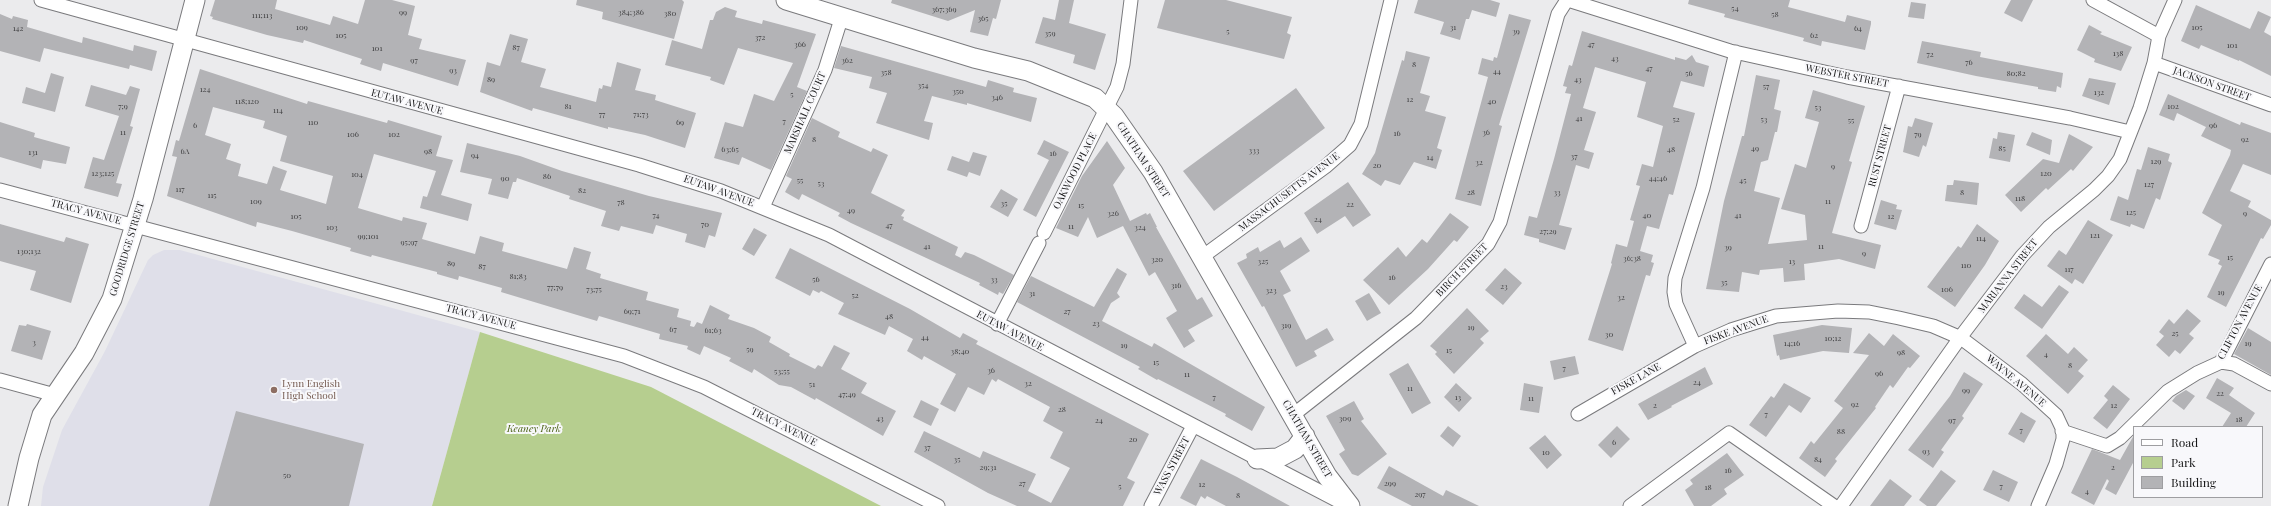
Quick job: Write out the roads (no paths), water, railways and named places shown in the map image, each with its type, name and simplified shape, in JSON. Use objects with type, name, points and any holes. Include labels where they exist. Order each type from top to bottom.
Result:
[{"type":"main road","name":"GOODRIDGE STREET","points":[[18,506],[28,458],[40,423],[55,395],[84,353],[112,299],[135,225],[195,0]]},
{"type":"main road","name":"CHATHAM STREET","points":[[789,0],[974,58],[1028,71],[1095,98],[1114,116],[1153,172],[1327,476],[1349,506]]},
{"type":"main road","points":[[1257,459],[1278,458],[1295,448],[1305,436]]},
{"type":"street","name":"EUTAW AVENUE","points":[[41,0],[685,178],[763,207],[829,235],[1349,506]]},
{"type":"street","name":"OAKWOOD PLACE","points":[[998,324],[1116,87],[1123,64],[1131,0]]},
{"type":"street","name":"MASSACHUSETTS AVENUE","points":[[1202,257],[1325,167],[1350,145],[1361,124],[1391,0]]},
{"type":"street","name":"WEBSTER STREET","points":[[1568,0],[1736,52],[1813,70],[2130,132]]},
{"type":"street","name":"BIRCH STREET","points":[[1293,416],[1416,318],[1488,244],[1500,222],[1558,14],[1568,0]]},
{"type":"street","points":[[2094,0],[2159,36]]},
{"type":"street","name":"MARIANNA STREET","points":[[1841,506],[1960,338],[2035,240],[2108,176],[2120,159],[2140,108],[2154,63],[2159,36],[2175,0]]},
{"type":"street","name":"MARSHALL COURT","points":[[763,207],[825,70],[842,16]]},
{"type":"street","name":"FISKE AVENUE","points":[[1736,52],[1703,188],[1675,278],[1674,292],[1676,304],[1695,346],[1731,330],[1776,316],[1838,311],[1869,312],[1899,318],[1933,326],[1960,338]]},
{"type":"street","name":"JACKSON STREET","points":[[2154,63],[2271,105]]},
{"type":"street","name":"RUST STREET","points":[[1861,226],[1899,86]]},
{"type":"street","name":"TRACY AVENUE","points":[[0,190],[624,356],[704,387],[938,506]]},
{"type":"street","name":"CLIFTON AVENUE","points":[[2062,431],[2108,446],[2120,438],[2168,391],[2197,373],[2221,362],[2271,264]]},
{"type":"street","name":"WAYNE AVENUE","points":[[1960,338],[1988,356],[2040,400],[2056,416],[2062,431]]},
{"type":"street","name":"FISKE LANE","points":[[1578,414],[1695,346]]},
{"type":"street","points":[[2221,362],[2234,364],[2271,384]]},
{"type":"street","points":[[0,380],[55,395]]},
{"type":"street","name":"WASS STREET","points":[[1151,506],[1193,426]]},
{"type":"street","points":[[2039,506],[2056,464],[2063,439],[2062,431]]},
{"type":"street","points":[[1630,506],[1729,433],[1834,506]]},
{"type":"place","name":"Lynn English High School","points":[[274,390]]},
{"type":"park label","name":"Keaney Park","points":[[534,429]]}]
